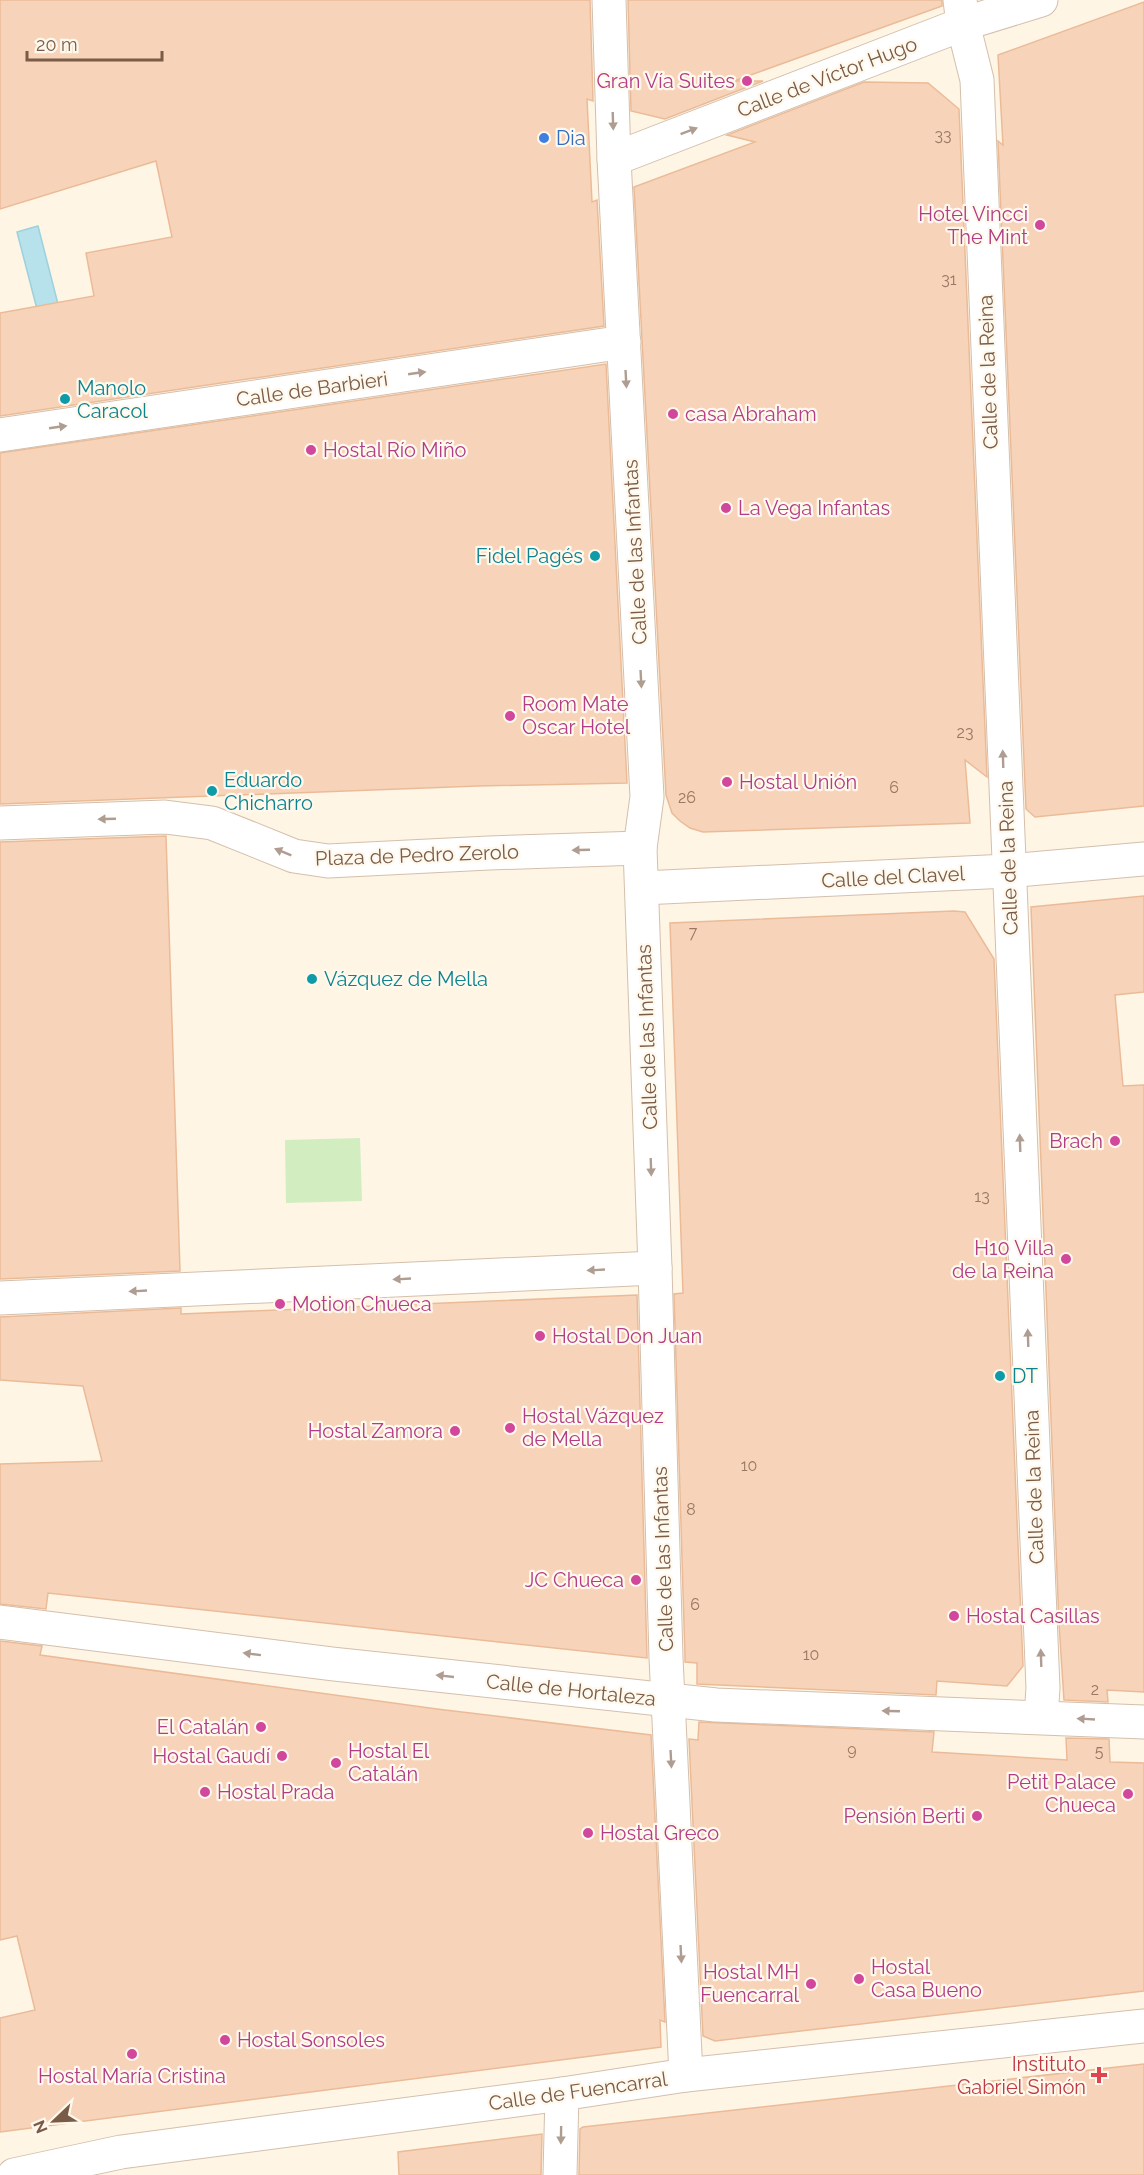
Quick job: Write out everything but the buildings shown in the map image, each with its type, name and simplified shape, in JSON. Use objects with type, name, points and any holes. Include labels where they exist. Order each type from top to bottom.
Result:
[{"type":"street","name":"Calle de las Infantas","points":[[609,0],[614,159],[647,797],[640,848],[669,1700],[686,2075]]},
{"type":"street","name":"Calle de Víctor Hugo","points":[[614,159],[962,12],[1041,0]]},
{"type":"street","name":"Calle de la Reina","points":[[962,12],[976,80],[1042,1664],[1041,1717]]},
{"type":"street","name":"Calle de Barbieri","points":[[0,435],[624,342]]},
{"type":"street","name":"Plaza de Pedro Zerolo","points":[[0,824],[165,817],[212,823],[294,856],[328,861],[640,848]]},
{"type":"street","name":"Calle del Clavel","points":[[642,888],[1008,871],[1144,859]]},
{"type":"street","points":[[0,1298],[655,1268]]},
{"type":"street","name":"Calle de Hortaleza","points":[[0,1622],[333,1664],[734,1706],[1144,1722]]},
{"type":"street","name":"Calle de Fuencarral","points":[[14,2175],[121,2152],[562,2094],[686,2075],[1144,2026]]},
{"type":"street","points":[[560,2175],[562,2094]]},
{"type":"green space","points":[[360,1138],[362,1201],[286,1203],[285,1140]]},
{"type":"water","points":[[38,226],[59,308],[38,313],[17,232]]},
{"type":"place","name":"Gran Vía Suites","points":[[747,81]]},
{"type":"place","name":"Dia","points":[[544,138]]},
{"type":"place","name":"Hotel Vincci The Mint","points":[[1040,225]]},
{"type":"place","name":"Manolo Caracol","points":[[65,399]]},
{"type":"place","name":"casa Abraham","points":[[673,414]]},
{"type":"place","name":"Hostal Río Miño","points":[[311,450]]},
{"type":"place","name":"La Vega Infantas","points":[[726,508]]},
{"type":"place","name":"Fidel Pagés","points":[[595,556]]},
{"type":"place","name":"Room Mate Oscar Hotel","points":[[510,716]]},
{"type":"place","name":"Hostal Unión","points":[[727,782]]},
{"type":"place","name":"Eduardo Chicharro","points":[[212,791]]},
{"type":"place","name":"Vázquez de Mella","points":[[312,979]]},
{"type":"place","name":"Brach","points":[[1115,1141]]},
{"type":"place","name":"H10 Villa de la Reina","points":[[1066,1259]]},
{"type":"place","name":"Motion Chueca","points":[[280,1304]]},
{"type":"place","name":"Hostal Don Juan","points":[[540,1336]]},
{"type":"place","name":"DT","points":[[1000,1376]]},
{"type":"place","name":"Hostal Vázquez de Mella","points":[[510,1428]]},
{"type":"place","name":"Hostal Zamora","points":[[455,1431]]},
{"type":"place","name":"JC Chueca","points":[[636,1580]]},
{"type":"place","name":"Hostal Casillas","points":[[954,1616]]},
{"type":"place","name":"El Catalán","points":[[261,1727]]},
{"type":"place","name":"Hostal Gaudí","points":[[282,1756]]},
{"type":"place","name":"Hostal El Catalán","points":[[336,1763]]},
{"type":"place","name":"Hostal Prada","points":[[205,1792]]},
{"type":"place","name":"Petit Palace Chueca","points":[[1128,1794]]},
{"type":"place","name":"Pensión Berti","points":[[977,1816]]},
{"type":"place","name":"Hostal Greco","points":[[588,1833]]},
{"type":"place","name":"Hostal Casa Bueno","points":[[859,1979]]},
{"type":"place","name":"Hostal MH Fuencarral","points":[[811,1984]]},
{"type":"place","name":"Hostal Sonsoles","points":[[225,2040]]},
{"type":"place","name":"Hostal María Cristina","points":[[132,2054]]},
{"type":"place","name":"Instituto Gabriel Simón","points":[[1099,2075]]}]
